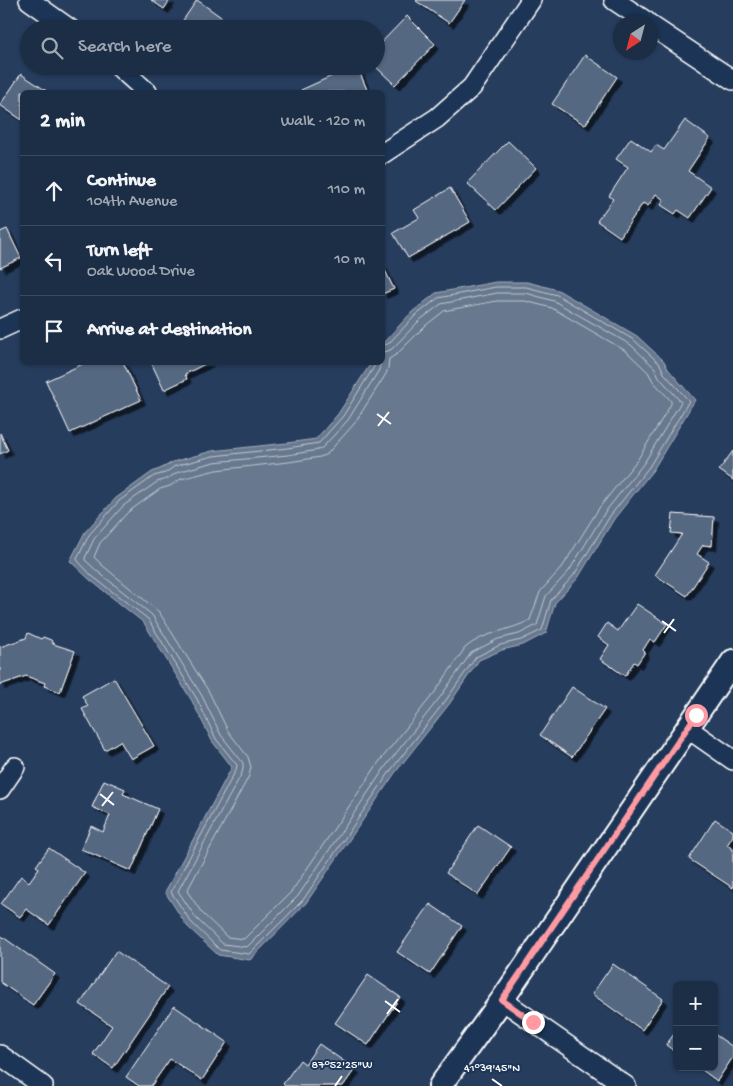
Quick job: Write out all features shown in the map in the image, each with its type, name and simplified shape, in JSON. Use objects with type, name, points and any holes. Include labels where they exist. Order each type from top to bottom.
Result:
[{"type":"street","points":[[29,0],[57,20]]},
{"type":"street","points":[[385,152],[437,118],[472,87],[531,0]]},
{"type":"street","points":[[614,0],[636,15]]},
{"type":"street","points":[[658,30],[733,80]]},
{"type":"street","points":[[128,75],[145,90]]},
{"type":"street","points":[[0,328],[20,320]]},
{"type":"street","points":[[440,1086],[502,1000],[733,661]]},
{"type":"street","points":[[687,728],[733,760]]},
{"type":"street","points":[[0,789],[15,767]]},
{"type":"street","points":[[502,1000],[626,1086]]},
{"type":"street","points":[[0,1056],[43,1086]]},
{"type":"water","points":[[496,282],[527,282],[558,290],[637,336],[664,361],[668,369],[695,400],[653,470],[614,519],[578,578],[555,603],[546,633],[523,645],[502,650],[479,660],[450,703],[395,773],[306,903],[250,960],[218,955],[187,926],[165,892],[232,767],[212,741],[192,701],[144,623],[89,579],[70,561],[85,532],[116,498],[152,472],[173,462],[212,451],[316,439],[338,414],[370,365],[385,365],[385,341],[412,312],[436,293]]},
{"type":"building","points":[[151,0],[170,0],[164,9]]},
{"type":"building","points":[[197,0],[225,20],[183,20]]},
{"type":"building","points":[[417,0],[465,0],[449,23]]},
{"type":"building","points":[[407,16],[435,44],[395,85],[384,75],[385,39]]},
{"type":"building","points":[[585,55],[617,77],[585,125],[552,104]]},
{"type":"building","points":[[20,75],[45,90],[20,90],[20,119],[0,105]]},
{"type":"building","points":[[334,75],[361,75],[367,90],[301,90]]},
{"type":"building","points":[[685,120],[710,138],[688,171],[711,187],[690,218],[678,210],[675,214],[661,205],[664,200],[656,194],[648,206],[643,203],[620,237],[597,221],[613,199],[609,196],[628,167],[616,159],[631,138],[651,152],[656,145],[664,150]]},
{"type":"building","points":[[508,141],[536,168],[496,210],[467,183]]},
{"type":"building","points":[[450,188],[470,222],[408,258],[393,233],[419,218],[414,210]]},
{"type":"building","points":[[7,229],[20,258],[0,268],[0,232]]},
{"type":"building","points":[[385,270],[394,289],[385,293]]},
{"type":"building","points":[[81,365],[124,365],[141,400],[70,433],[46,381]]},
{"type":"building","points":[[152,365],[203,365],[185,374],[187,379],[164,390]]},
{"type":"building","points":[[0,433],[8,450],[0,454]]},
{"type":"building","points":[[733,451],[733,480],[719,470]]},
{"type":"building","points":[[673,514],[714,517],[712,546],[703,545],[697,554],[709,562],[687,596],[655,575],[682,534],[671,533]]},
{"type":"building","points":[[637,604],[667,624],[655,642],[650,639],[643,650],[645,652],[637,664],[634,662],[625,676],[600,659],[609,645],[598,637],[607,623],[618,631]]},
{"type":"building","points":[[28,633],[41,639],[43,637],[51,640],[53,644],[75,651],[60,692],[44,686],[45,683],[26,676],[0,685],[0,647],[26,638]]},
{"type":"building","points":[[114,678],[154,746],[131,759],[120,741],[105,750],[82,709],[88,706],[82,696]]},
{"type":"building","points":[[572,687],[605,709],[572,757],[540,735]]},
{"type":"building","points":[[104,780],[125,789],[123,794],[158,809],[131,871],[81,849],[91,826],[103,832],[110,815],[92,807]]},
{"type":"building","points":[[715,819],[733,831],[733,836],[727,845],[733,849],[733,888],[689,859]]},
{"type":"building","points":[[478,825],[511,847],[478,895],[446,873]]},
{"type":"building","points":[[49,848],[85,873],[49,925],[26,909],[20,917],[1,904],[21,876],[29,882],[39,868],[36,866]]},
{"type":"building","points":[[430,904],[462,926],[430,974],[397,952]]},
{"type":"building","points":[[0,935],[55,974],[33,1005],[0,982]]},
{"type":"building","points":[[116,951],[168,987],[113,1068],[93,1054],[112,1026],[80,1004]]},
{"type":"building","points":[[613,964],[663,999],[642,1030],[592,994]]},
{"type":"building","points":[[368,975],[400,997],[368,1045],[335,1023]]},
{"type":"building","points":[[174,1006],[227,1042],[202,1080],[170,1059],[151,1086],[139,1086],[126,1077]]},
{"type":"building","points":[[673,1035],[673,1050],[666,1045]]},
{"type":"building","points":[[718,1037],[733,1047],[733,1057],[717,1081],[703,1071],[718,1071]]},
{"type":"building","points":[[319,1044],[355,1069],[343,1086],[285,1086],[283,1084],[300,1060],[305,1064]]},
{"type":"route","points":[[533,1022],[502,1000],[696,715]]}]
